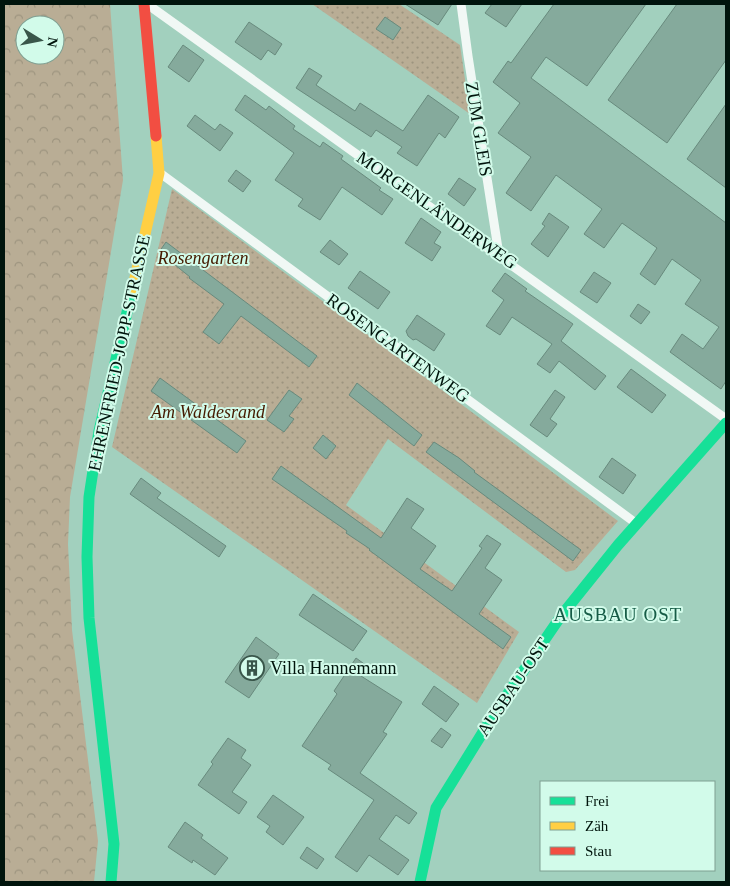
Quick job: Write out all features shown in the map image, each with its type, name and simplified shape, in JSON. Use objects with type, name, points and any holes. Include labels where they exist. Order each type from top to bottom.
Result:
[{"type":"street","name":"EHRENFRIED-JOPP-STRASSE","points":[[112,882],[114,844],[89,618],[87,557],[90,497],[99,431],[159,173],[145,4]]},
{"type":"street","name":"AUSBAU-OST","points":[[420,882],[436,808],[496,711],[561,616],[618,545],[726,423]]},
{"type":"lane","name":"MORGENLÄNDERWEG","points":[[145,4],[726,418]]},
{"type":"lane","name":"ZUM GLEIS","points":[[461,4],[499,255]]},
{"type":"lane","name":"ROSENGARTENWEG","points":[[159,173],[637,524]]},
{"type":"green space","points":[[4,4],[110,4],[123,180],[70,497],[68,544],[72,630],[98,841],[94,882],[4,882]]},
{"type":"green space","points":[[312,4],[399,4],[460,45],[470,114]]},
{"type":"green space","name":"Am Waldesrand","points":[[172,189],[618,521],[575,570],[566,572],[388,439],[346,505],[519,632],[477,703],[112,447]]},
{"type":"building","points":[[405,4],[452,4],[438,25]]},
{"type":"building","points":[[492,4],[522,4],[506,27],[485,13]]},
{"type":"building","points":[[554,4],[646,4],[587,86],[546,57],[531,78],[726,223],[726,381],[721,389],[670,352],[682,334],[703,349],[719,327],[685,304],[701,280],[672,259],[655,285],[640,274],[657,248],[622,223],[604,248],[584,234],[602,209],[556,175],[531,211],[506,193],[531,157],[498,133],[520,103],[493,82],[508,61],[511,63]]},
{"type":"building","points":[[677,4],[726,4],[726,60],[667,143],[608,100]]},
{"type":"building","points":[[385,17],[401,28],[393,40],[376,29]]},
{"type":"building","points":[[249,22],[282,44],[275,55],[268,50],[261,60],[235,42]]},
{"type":"building","points":[[183,45],[204,60],[189,82],[168,67]]},
{"type":"building","points":[[309,68],[322,76],[316,85],[355,111],[360,103],[403,131],[428,95],[459,117],[445,138],[439,133],[417,166],[397,153],[402,147],[376,130],[371,137],[296,88]]},
{"type":"building","points":[[245,95],[266,110],[269,106],[295,126],[293,129],[320,147],[323,142],[343,156],[341,159],[381,188],[379,190],[393,199],[382,215],[342,187],[320,220],[298,206],[303,199],[275,180],[294,153],[235,110]]},
{"type":"building","points":[[726,104],[726,188],[687,159]]},
{"type":"building","points":[[195,115],[215,130],[220,124],[233,133],[220,151],[187,126]]},
{"type":"building","points":[[236,170],[251,181],[243,192],[228,181]]},
{"type":"building","points":[[459,178],[476,189],[464,206],[448,194]]},
{"type":"building","points":[[549,213],[569,227],[548,257],[531,244],[545,226],[542,224]]},
{"type":"building","points":[[421,218],[441,232],[434,243],[441,247],[432,261],[405,243]]},
{"type":"building","points":[[330,240],[348,254],[339,265],[320,252]]},
{"type":"building","points":[[166,242],[317,356],[309,367],[241,316],[219,344],[203,332],[224,304],[189,278],[159,252]]},
{"type":"building","points":[[360,271],[390,292],[378,309],[348,288]]},
{"type":"building","points":[[594,272],[611,283],[597,303],[580,292]]},
{"type":"building","points":[[505,273],[527,289],[525,291],[573,324],[561,341],[606,376],[595,390],[559,361],[550,373],[537,364],[552,344],[512,317],[500,335],[486,326],[504,300],[492,291]]},
{"type":"building","points":[[638,304],[650,312],[641,324],[630,316]]},
{"type":"building","points":[[417,315],[445,334],[434,351],[408,336],[406,331]]},
{"type":"building","points":[[631,369],[666,395],[652,413],[617,387]]},
{"type":"building","points":[[160,378],[246,441],[237,453],[151,391]]},
{"type":"building","points":[[357,383],[422,435],[414,446],[349,395]]},
{"type":"building","points":[[289,390],[302,399],[289,416],[294,419],[284,432],[267,420]]},
{"type":"building","points":[[555,390],[565,397],[550,419],[557,424],[547,437],[530,425]]},
{"type":"building","points":[[323,435],[336,446],[326,459],[313,448]]},
{"type":"building","points":[[434,442],[459,458],[474,472],[581,550],[573,561],[426,452]]},
{"type":"building","points":[[612,458],[636,475],[623,494],[599,477]]},
{"type":"building","points":[[281,466],[381,538],[407,498],[424,509],[411,528],[436,546],[420,569],[452,591],[482,548],[479,546],[487,535],[501,544],[485,568],[502,580],[479,614],[511,637],[503,649],[346,533],[347,531],[272,479]]},
{"type":"building","points":[[141,478],[161,493],[157,498],[226,546],[219,557],[130,494]]},
{"type":"building","points":[[313,594],[367,631],[353,651],[299,615]]},
{"type":"building","name":"Villa Hannemann","points":[[256,637],[279,654],[249,698],[225,682]]},
{"type":"building","points":[[356,658],[367,666],[361,676],[402,702],[383,732],[387,734],[360,773],[417,813],[409,824],[396,815],[379,839],[409,860],[398,875],[369,855],[357,872],[335,857],[374,800],[328,769],[331,765],[302,746],[337,694],[334,691]]},
{"type":"building","points":[[434,686],[459,704],[446,722],[422,704]]},
{"type":"building","points":[[441,728],[451,735],[442,748],[431,741]]},
{"type":"building","points":[[228,738],[246,750],[241,758],[251,765],[232,792],[247,802],[239,814],[198,785]]},
{"type":"building","points":[[273,795],[304,817],[283,845],[266,832],[270,826],[257,817]]},
{"type":"building","points":[[185,822],[203,835],[201,838],[228,858],[215,875],[193,860],[192,863],[168,847]]},
{"type":"building","points":[[307,847],[324,859],[317,869],[300,858]]},
{"type":"traffic: fast","points":[[111,882],[114,844],[89,618],[87,557],[89,497],[99,431],[132,291]]},
{"type":"traffic: fast","points":[[420,882],[436,808],[496,711],[561,616],[618,545],[726,423]]},
{"type":"traffic: slow","points":[[132,291],[159,173],[156,136]]},
{"type":"traffic: jam","points":[[144,4],[156,136]]},
{"type":"place","name":"Villa Hannemann","points":[[252,668]]},
{"type":"district","name":"AUSBAU OST","points":[[618,614]]},
{"type":"park label","name":"Rosengarten","points":[[203,258]]}]
